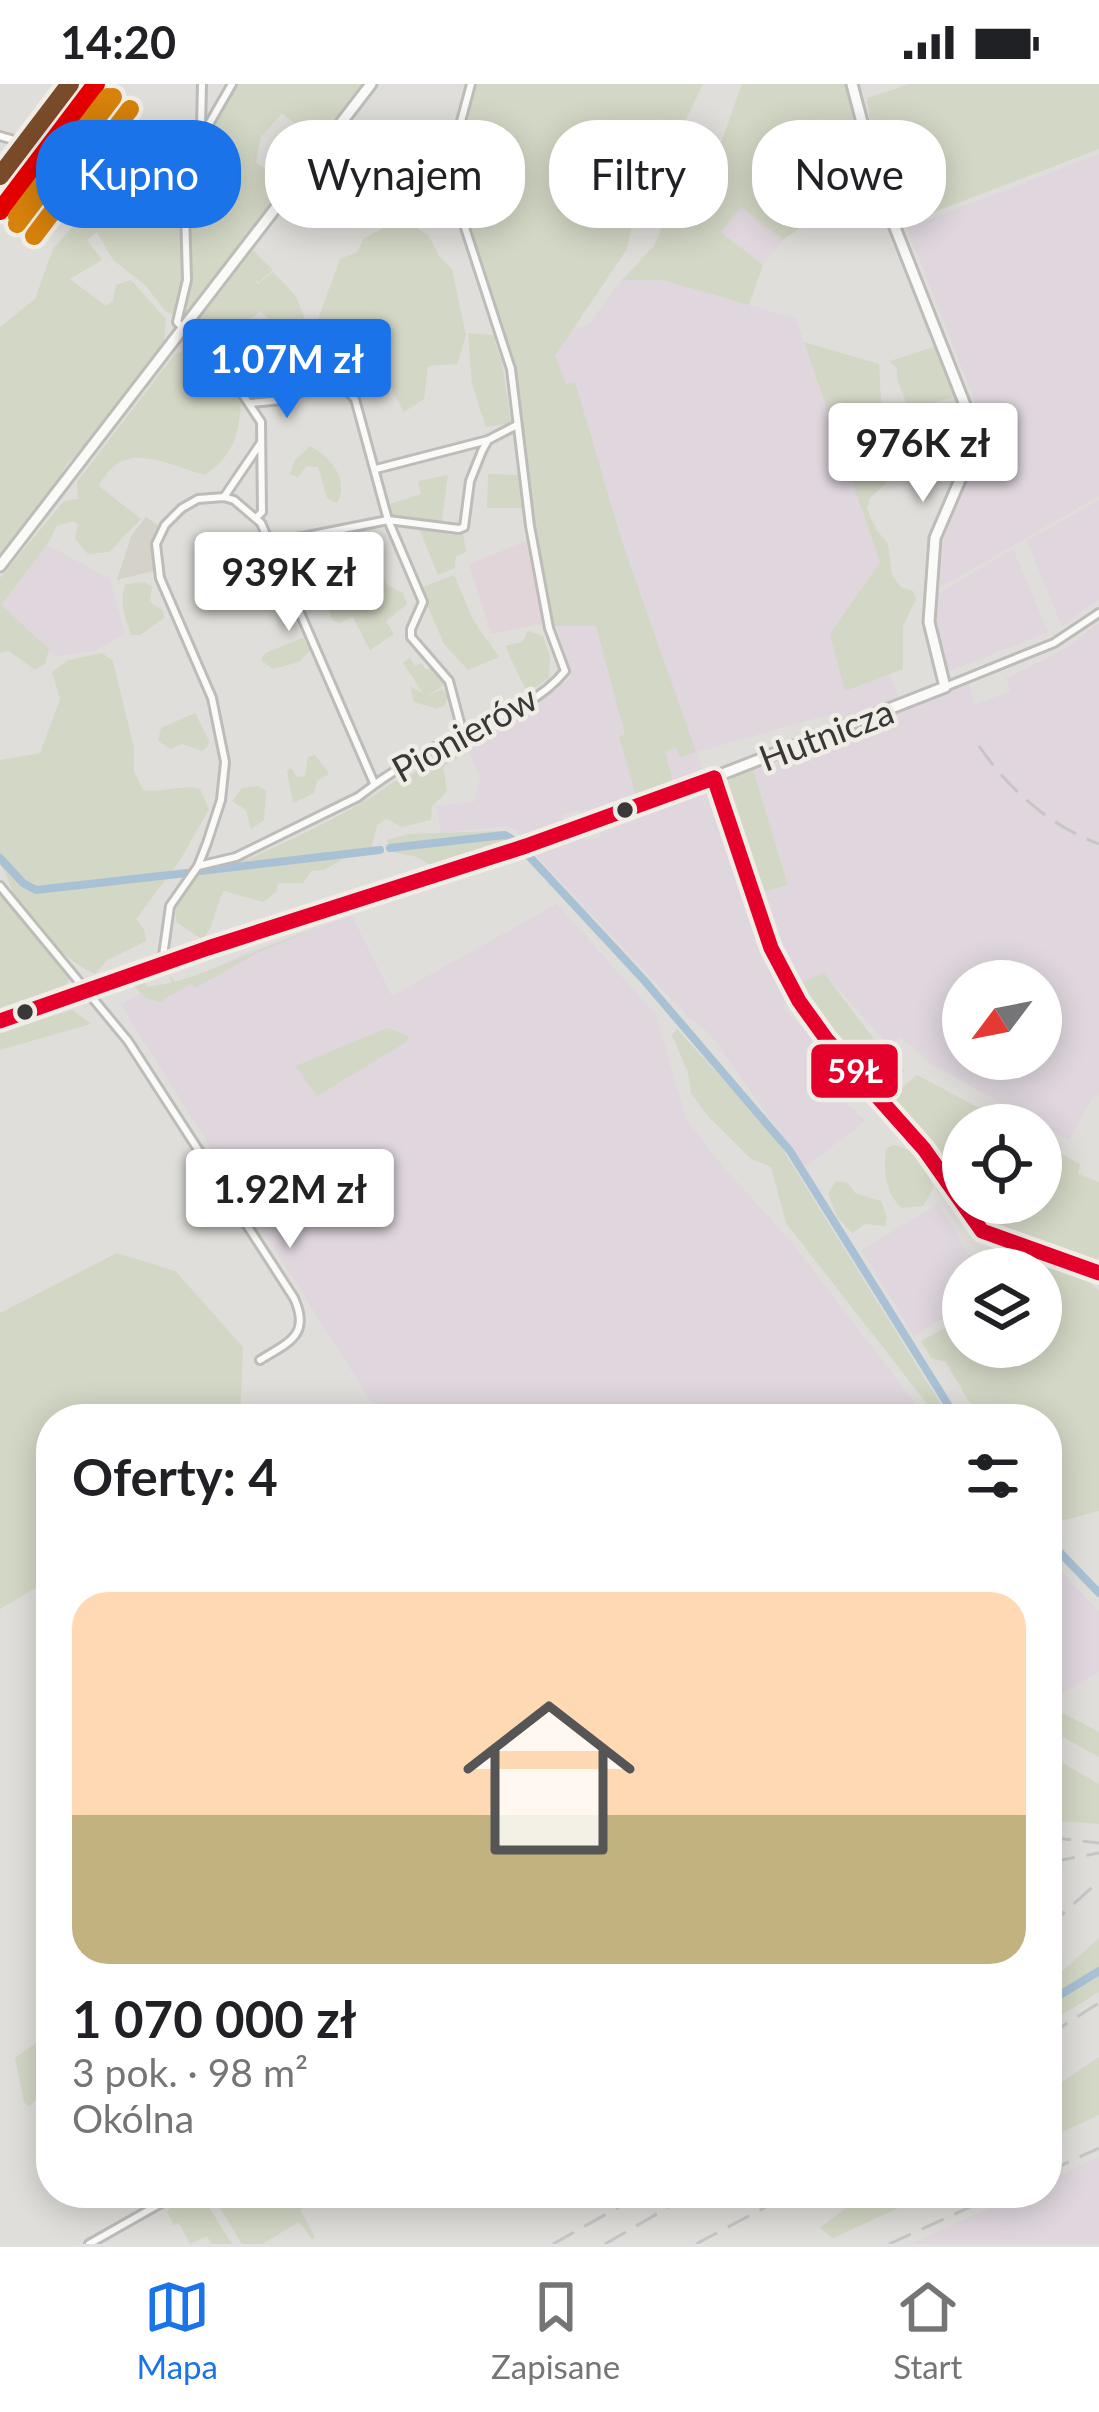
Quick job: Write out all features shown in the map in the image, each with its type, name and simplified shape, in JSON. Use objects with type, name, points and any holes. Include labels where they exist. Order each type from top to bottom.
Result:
[{"type":"street","points":[[201,120],[202,84]]},
{"type":"street","points":[[211,120],[232,84]]},
{"type":"street","points":[[343,120],[371,84]]},
{"type":"street","points":[[461,120],[471,84]]},
{"type":"street","points":[[852,84],[879,187],[978,438],[935,538],[929,622],[945,687]]},
{"type":"street","points":[[0,136],[34,146]]},
{"type":"street","points":[[0,566],[265,221]]},
{"type":"street","points":[[183,228],[187,280],[176,317],[261,422],[262,512],[257,517]]},
{"type":"street","points":[[376,469],[488,440],[517,425],[511,369],[465,228]]},
{"type":"street","points":[[250,403],[282,400],[336,380],[355,398],[388,520],[423,602],[411,637],[448,681],[463,734]]},
{"type":"street","name":"Pionierów","points":[[198,866],[236,857],[358,797],[374,783],[463,734],[502,718],[565,671],[549,628],[517,425]]},
{"type":"street","points":[[272,543],[388,520],[464,527],[470,481],[488,440]]},
{"type":"street","points":[[162,963],[170,906],[198,866],[221,800],[223,743],[206,680],[160,578],[155,552],[161,531],[185,505],[224,496],[262,441]]},
{"type":"street","points":[[224,496],[257,517],[272,543],[374,783]]},
{"type":"street","name":"Hutnicza","points":[[0,1022],[714,778],[1038,650],[1099,613]]},
{"type":"street","points":[[714,778],[763,926],[794,993],[816,1025],[926,1152],[957,1202],[982,1231],[1099,1273]]},
{"type":"street","points":[[0,886],[128,1041],[294,1298],[302,1321],[297,1334],[260,1360]]},
{"type":"street","points":[[89,2244],[152,2208]]},
{"type":"shaded area","points":[[1099,154],[1099,496],[936,590],[950,518],[999,416],[990,410],[980,414],[907,228],[946,228],[946,213]]},
{"type":"shaded area","points":[[741,207],[752,216],[752,228],[768,228],[783,240],[763,265],[721,232]]},
{"type":"shaded area","points":[[622,280],[662,280],[796,319],[880,562],[830,634],[846,691],[889,674],[899,699],[837,721],[834,713],[697,752],[703,772],[582,821],[579,810],[562,815],[564,826],[521,840],[518,830],[506,826],[441,833],[436,806],[474,802],[480,776],[463,740],[530,708],[533,701],[572,678],[557,626],[551,626],[516,370],[574,326],[588,325]]},
{"type":"shaded area","points":[[1099,500],[1099,599],[1062,626],[1027,541]]},
{"type":"shaded area","points":[[146,517],[163,529],[158,537],[158,570],[117,580],[131,536]]},
{"type":"shaded area","points":[[527,541],[546,623],[491,634],[469,564]]},
{"type":"shaded area","points":[[47,545],[110,579],[125,634],[94,651],[57,656],[1,605]]},
{"type":"shaded area","points":[[1013,549],[1048,632],[947,672],[937,633],[936,595]]},
{"type":"shaded area","points":[[1099,622],[1099,1095],[1092,1098],[1069,1140],[1062,1136],[1062,1104],[1004,1104],[960,1080],[1062,1080],[1062,960],[942,960],[942,1070],[901,1037],[889,1046],[824,973],[796,985],[756,894],[788,884],[753,769],[969,684],[975,705],[1010,691],[1006,678],[1066,648]]},
{"type":"shaded area","points":[[702,791],[709,794],[745,902],[786,999],[783,1008],[849,1073],[846,1103],[865,1121],[805,1167],[710,1034],[690,1019],[532,851],[567,837],[584,834],[586,841],[600,837],[614,828],[613,823]]},
{"type":"shaded area","points":[[557,904],[656,1015],[686,1119],[794,1245],[916,1404],[373,1404],[121,1005],[144,991],[198,977],[241,955],[352,916],[392,996]]},
{"type":"shaded area","points":[[938,1204],[942,1224],[950,1224],[964,1248],[942,1248],[942,1319],[914,1336],[862,1250]]},
{"type":"shaded area","points":[[1062,1573],[1099,1611],[1099,1672],[1062,1693]]},
{"type":"shaded area","points":[[1099,2157],[1099,2244],[911,2244],[989,2208],[1062,2208],[1062,2174]]},
{"type":"green space","points":[[235,84],[363,84],[335,120],[290,120],[282,113],[276,120],[265,120],[256,162],[265,169],[265,211],[184,318],[166,312],[145,285],[113,260],[97,232],[87,240],[102,260],[70,279],[106,306],[113,301],[116,285],[131,280],[166,319],[164,343],[175,354],[193,347],[212,363],[241,402],[240,414],[228,452],[205,475],[145,458],[120,462],[109,471],[99,486],[141,519],[109,552],[88,554],[75,539],[78,524],[73,521],[57,526],[1,605],[49,649],[45,664],[35,670],[9,651],[0,653],[0,578],[64,501],[78,499],[77,482],[174,355],[164,344],[66,465],[53,492],[0,560],[0,327],[35,299],[53,249],[72,228],[180,228],[182,254],[183,228],[241,228],[241,120],[215,120]]},
{"type":"green space","points":[[475,84],[703,84],[686,120],[549,120],[549,228],[631,228],[627,249],[555,356],[566,384],[575,382],[622,542],[696,752],[680,757],[676,747],[665,752],[674,786],[638,802],[596,626],[551,626],[530,510],[516,370],[470,228],[525,228],[525,120],[468,120]]},
{"type":"green space","points":[[742,84],[849,84],[857,120],[752,120],[752,216],[741,207],[728,223],[728,123]]},
{"type":"green space","points":[[910,84],[1099,84],[1099,149],[946,207],[946,120],[870,120],[867,98]]},
{"type":"green space","points":[[384,228],[416,228],[429,236],[452,269],[466,336],[457,364],[428,366],[424,399],[404,412],[387,380],[352,387],[330,372],[317,322],[340,259],[357,252],[364,238]]},
{"type":"green space","points":[[661,228],[724,228],[721,232],[763,265],[749,305],[662,280],[622,280],[654,246]]},
{"type":"green space","points":[[768,228],[800,228],[783,240]]},
{"type":"green space","points":[[253,250],[273,270],[259,282],[254,279],[258,284],[273,272],[295,295],[314,340],[309,344],[314,346],[317,361],[307,360],[303,349],[297,352],[261,311],[241,325],[239,334],[223,348],[231,355],[233,366],[229,368],[199,339],[196,324]]},
{"type":"green space","points":[[468,333],[493,335],[511,423],[486,427],[472,384]]},
{"type":"green space","points":[[804,342],[879,364],[882,422],[891,439],[885,455],[886,483],[870,498],[867,509],[888,544],[892,576],[901,587],[913,591],[916,599],[903,626],[903,669],[845,691],[830,634],[880,562]]},
{"type":"green space","points":[[937,346],[956,396],[909,410],[897,369],[890,361]]},
{"type":"green space","points":[[310,446],[325,456],[340,478],[337,503],[327,498],[318,467],[306,466],[298,477],[290,474],[295,460]]},
{"type":"green space","points":[[488,474],[519,475],[524,508],[487,508]]},
{"type":"green space","points":[[448,475],[441,526],[390,519],[387,505],[421,494],[418,481]]},
{"type":"green space","points":[[419,528],[463,533],[466,552],[456,556],[455,568],[438,575]]},
{"type":"green space","points":[[326,543],[333,544],[343,567],[358,573],[377,565],[387,585],[403,593],[407,604],[386,621],[394,634],[370,650],[353,617],[339,623],[331,619],[330,605],[345,598],[333,572],[321,576],[311,556]]},
{"type":"green space","points":[[454,575],[473,620],[499,657],[468,670],[444,644],[420,588]]},
{"type":"green space","points":[[126,584],[152,586],[150,602],[163,611],[164,618],[140,635],[131,635],[124,591]]},
{"type":"green space","points":[[528,631],[543,636],[550,656],[549,678],[527,693],[505,646],[522,642]]},
{"type":"green space","points":[[303,638],[311,650],[299,662],[273,669],[261,660],[265,653]]},
{"type":"green space","points":[[102,653],[113,661],[134,748],[134,771],[143,790],[200,789],[209,809],[180,860],[136,919],[146,941],[107,960],[95,974],[73,961],[43,932],[17,900],[0,865],[0,760],[40,753],[60,699],[52,672],[68,660]]},
{"type":"green space","points":[[410,658],[426,670],[432,666],[447,683],[426,697],[442,689],[448,697],[445,705],[437,709],[414,702],[410,687],[423,693],[403,663]]},
{"type":"green space","points":[[195,713],[209,741],[202,751],[182,744],[171,749],[158,741],[161,728]]},
{"type":"green space","points":[[456,743],[460,756],[443,767],[447,791],[432,807],[431,820],[402,827],[386,819],[377,825],[370,854],[311,871],[303,883],[278,883],[276,892],[263,902],[224,891],[202,939],[176,922],[179,898],[200,874],[253,857],[326,822],[395,781],[403,782]]},
{"type":"green space","points":[[315,755],[329,774],[317,781],[314,793],[293,803],[287,771],[291,768],[297,777],[305,776],[308,757]]},
{"type":"green space","points":[[753,769],[788,885],[756,894],[720,781]]},
{"type":"green space","points":[[258,786],[266,791],[264,820],[251,829],[246,810],[232,801],[242,788]]},
{"type":"green space","points":[[408,834],[510,834],[510,844],[434,867],[417,857],[392,852],[387,840]]},
{"type":"green space","points":[[0,890],[66,969],[69,980],[0,1009]]},
{"type":"green space","points":[[316,928],[257,953],[195,988],[192,983],[164,1003],[146,998],[131,983],[142,975],[147,987],[171,983],[170,976],[175,982]]},
{"type":"green space","points":[[824,973],[888,1058],[905,1071],[881,1088],[817,1021],[796,985]]},
{"type":"green space","points":[[72,1010],[91,1024],[0,1050],[0,1032]]},
{"type":"green space","points":[[387,1028],[409,1036],[406,1042],[317,1096],[296,1066]]},
{"type":"green space","points":[[677,1029],[773,1134],[941,1404],[927,1404],[786,1223],[771,1167],[751,1159],[691,1093],[688,1072],[672,1035]]},
{"type":"green space","points":[[917,1075],[972,1104],[942,1104],[942,1167],[927,1142],[890,1098]]},
{"type":"green space","points":[[893,1145],[913,1155],[931,1180],[934,1187],[923,1206],[901,1208],[892,1196],[885,1165],[886,1149]]},
{"type":"green space","points":[[1062,1154],[1080,1164],[1078,1174],[1099,1182],[1099,1255],[1093,1268],[1062,1253],[1062,1248],[1010,1239],[981,1225],[1062,1224]]},
{"type":"green space","points":[[836,1181],[881,1201],[885,1226],[865,1224],[852,1233],[837,1217],[828,1193]]},
{"type":"green space","points":[[117,1253],[175,1271],[243,1347],[241,1404],[36,1404],[36,1588],[0,1609],[0,1313]]},
{"type":"green space","points":[[1062,1268],[1099,1291],[1099,1511],[1062,1519],[1062,1404],[970,1404],[949,1368],[1062,1368]]},
{"type":"green space","points":[[942,1330],[942,1361],[931,1358],[921,1341]]},
{"type":"green space","points":[[1062,1714],[1099,1732],[1099,1757],[1062,1736]]},
{"type":"green space","points":[[1062,1763],[1099,1784],[1099,1824],[1062,1821]]},
{"type":"green space","points":[[1099,1938],[1099,1992],[1062,2015],[1062,1971]]},
{"type":"green space","points":[[36,2043],[36,2099],[29,2107],[24,2102],[15,2058]]},
{"type":"green space","points":[[1099,2057],[1099,2115],[1062,2132],[1062,2082]]},
{"type":"green space","points":[[169,2208],[209,2208],[232,2244],[212,2244],[207,2236],[190,2244],[167,2212]]},
{"type":"green space","points":[[220,2208],[303,2208],[300,2210],[315,2237],[299,2222],[262,2244],[242,2244]]},
{"type":"green space","points":[[846,2208],[898,2208],[833,2238],[820,2228]]},
{"type":"waterway","points":[[390,848],[505,835],[518,843]]},
{"type":"waterway","points":[[200,871],[380,850]]},
{"type":"waterway","points":[[527,854],[643,979],[790,1151],[948,1404]]},
{"type":"waterway","points":[[0,858],[36,890],[187,873]]},
{"type":"waterway","points":[[1062,1555],[1099,1593]]},
{"type":"waterway","points":[[1062,1994],[1099,1971]]},
{"type":"railway","points":[[979,746],[1032,804],[1063,827],[1099,844]]},
{"type":"railway","points":[[1062,1839],[1099,1843]]},
{"type":"railway","points":[[1062,1860],[1099,1853]]},
{"type":"railway","points":[[1062,1914],[1099,1881]]},
{"type":"railway","points":[[1062,2026],[1099,2003]]},
{"type":"railway","points":[[1062,2165],[1099,2148]]},
{"type":"railway","points":[[553,2244],[617,2208]]},
{"type":"railway","points":[[605,2244],[667,2208]]},
{"type":"railway","points":[[696,2244],[764,2208]]},
{"type":"railway","points":[[889,2244],[968,2208]]},
{"type":"transit line","points":[[0,176],[70,84]]},
{"type":"transit line","points":[[0,211],[96,84]]},
{"type":"transit line","points":[[17,217],[108,97]]},
{"type":"transit line","points":[[17,224],[113,97]]},
{"type":"transit line","points":[[34,236],[130,109]]},
{"type":"transit line","name":"59Ł","points":[[714,778],[771,948],[799,1001],[827,1040],[924,1149],[982,1231],[1099,1273]]},
{"type":"transit line","name":"59Ł","points":[[0,1021],[208,948],[526,846],[714,778]]}]
